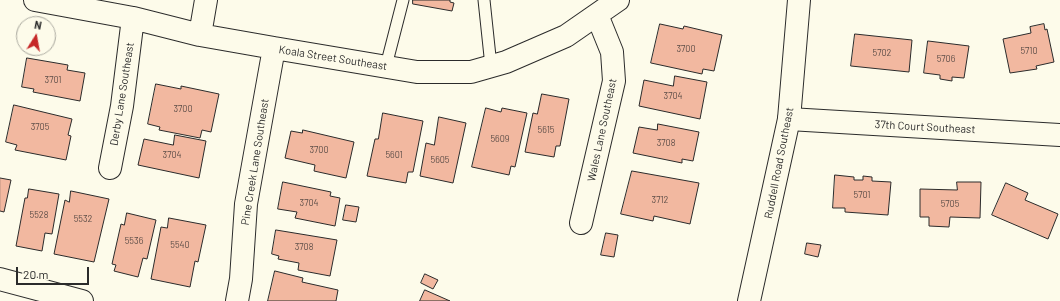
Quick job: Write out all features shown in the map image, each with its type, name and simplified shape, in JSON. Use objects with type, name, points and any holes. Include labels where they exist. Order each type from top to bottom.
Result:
[{"type":"street","name":"Koala Street Southeast","points":[[35,0],[134,18],[200,35],[417,72],[471,72],[506,62],[566,36],[618,0]]},
{"type":"street","points":[[200,35],[206,0]]},
{"type":"street","name":"Ruddell Road Southeast","points":[[748,301],[789,119],[799,0]]},
{"type":"street","name":"Wales Lane Southeast","points":[[581,223],[614,81],[612,52],[598,15]]},
{"type":"street","name":"Derby Lane Southeast","points":[[110,168],[122,106],[134,18]]},
{"type":"street","name":"Pine Creek Lane Southeast","points":[[236,301],[241,279],[246,204],[274,48]]},
{"type":"street","name":"37th Court Southeast","points":[[789,119],[1060,135]]},
{"type":"street","points":[[0,279],[82,301]]},
{"type":"lane","points":[[386,66],[403,0]]},
{"type":"lane","points":[[484,0],[491,66]]},
{"type":"building","points":[[413,0],[450,0],[450,2],[454,3],[452,11],[413,4]]},
{"type":"building","points":[[660,24],[683,29],[684,26],[722,35],[714,71],[703,69],[702,74],[651,63]]},
{"type":"building","points":[[1044,24],[1045,30],[1047,29],[1054,62],[1036,66],[1037,69],[1010,73],[1003,39],[1031,33],[1030,27]]},
{"type":"building","points":[[855,34],[912,40],[909,72],[851,66]]},
{"type":"building","points":[[928,41],[969,46],[964,78],[952,77],[952,81],[940,79],[940,75],[924,73]]},
{"type":"building","points":[[27,58],[68,65],[67,70],[85,73],[80,101],[33,92],[34,89],[22,87]]},
{"type":"building","points":[[675,76],[707,82],[700,119],[639,106],[644,80],[673,86]]},
{"type":"building","points":[[156,84],[181,89],[181,86],[219,94],[211,132],[202,130],[200,138],[159,130],[160,127],[148,124]]},
{"type":"building","points":[[542,94],[569,99],[560,146],[556,146],[554,157],[525,152],[533,113],[537,114]]},
{"type":"building","points":[[14,105],[72,119],[68,135],[71,136],[66,160],[15,150],[17,145],[6,142]]},
{"type":"building","points":[[486,108],[501,112],[502,108],[527,113],[515,167],[511,166],[509,175],[472,167]]},
{"type":"building","points":[[383,113],[423,121],[413,172],[408,172],[406,183],[367,176],[375,139],[378,139]]},
{"type":"building","points":[[439,117],[466,123],[453,183],[420,176],[426,143],[434,145]]},
{"type":"building","points":[[658,124],[699,132],[693,161],[682,159],[682,163],[633,153],[639,127],[657,130]]},
{"type":"building","points":[[303,130],[354,142],[346,178],[314,171],[315,165],[285,158],[291,131],[302,133]]},
{"type":"building","points":[[175,135],[206,141],[199,178],[138,165],[144,139],[173,145]]},
{"type":"building","points":[[632,171],[699,183],[690,224],[654,216],[653,221],[621,214]]},
{"type":"building","points":[[835,175],[854,177],[854,180],[863,180],[863,176],[872,177],[872,181],[891,182],[888,215],[845,212],[845,208],[833,208]]},
{"type":"building","points":[[0,178],[11,180],[4,212],[0,211]]},
{"type":"building","points":[[283,182],[331,192],[330,196],[340,198],[335,226],[295,218],[297,212],[278,209]]},
{"type":"building","points":[[957,182],[981,182],[980,218],[950,217],[949,227],[929,226],[929,217],[920,217],[920,189],[957,190]]},
{"type":"building","points":[[1006,183],[1028,193],[1025,200],[1058,214],[1048,239],[992,215]]},
{"type":"building","points":[[29,189],[59,194],[52,234],[45,233],[42,251],[16,246],[25,198],[27,198]]},
{"type":"building","points":[[71,191],[109,199],[94,262],[54,254],[65,200],[69,202]]},
{"type":"building","points":[[346,205],[359,207],[356,222],[343,220]]},
{"type":"building","points":[[127,213],[156,220],[147,259],[143,258],[138,277],[114,271],[116,265],[112,264],[121,224],[124,225]]},
{"type":"building","points":[[169,218],[206,225],[198,262],[195,261],[190,287],[151,279],[161,227],[167,228]]},
{"type":"building","points":[[276,230],[337,240],[330,276],[298,270],[299,263],[278,259],[279,256],[272,254]]},
{"type":"building","points":[[606,233],[618,235],[614,257],[601,255]]},
{"type":"building","points":[[807,243],[821,245],[818,257],[805,254]]},
{"type":"building","points":[[275,271],[303,278],[302,282],[338,290],[336,301],[268,301]]},
{"type":"building","points":[[425,274],[438,280],[433,289],[421,283]]},
{"type":"building","points":[[425,290],[450,301],[420,301]]}]
